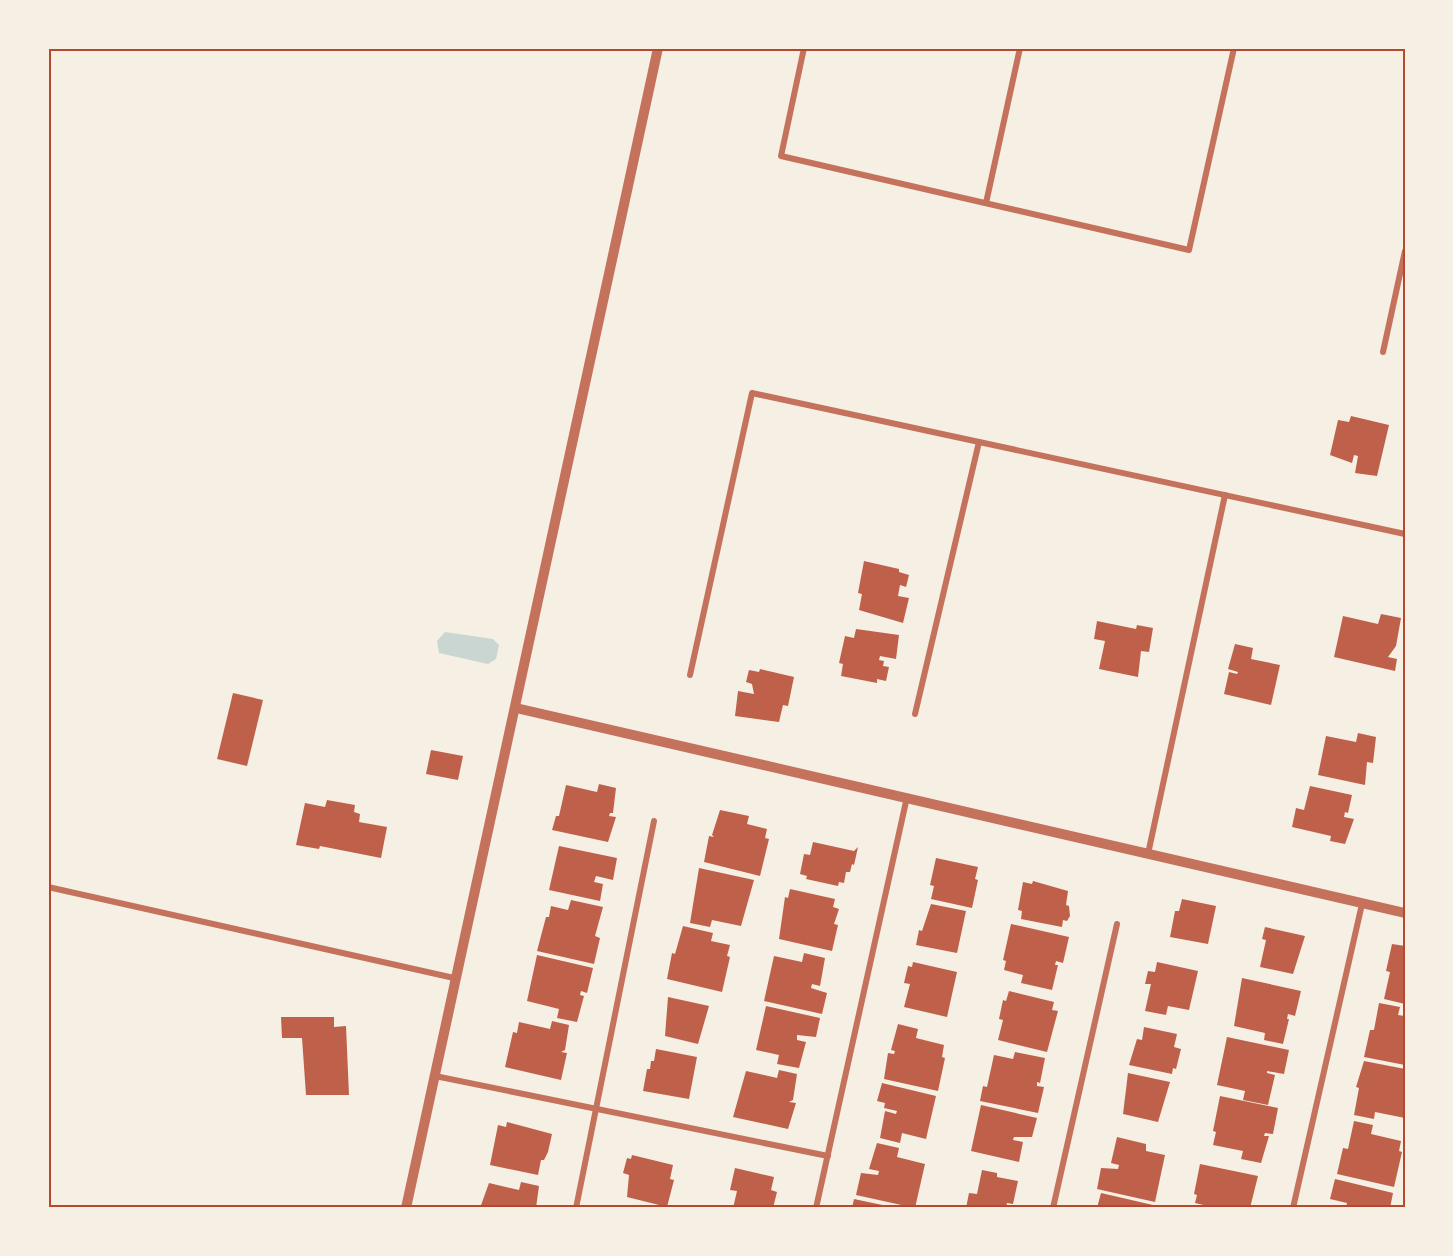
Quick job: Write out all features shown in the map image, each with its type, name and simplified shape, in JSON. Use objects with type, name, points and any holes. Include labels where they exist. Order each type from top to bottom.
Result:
[{"type":"street","points":[[406,1208],[454,978],[516,708],[658,48]]},
{"type":"street","points":[[804,48],[781,156],[1189,250],[1234,48]]},
{"type":"street","points":[[986,203],[1020,48]]},
{"type":"street","points":[[1383,352],[1405,251]]},
{"type":"street","points":[[690,675],[752,393],[1405,534]]},
{"type":"street","points":[[915,714],[980,442]]},
{"type":"street","points":[[1148,854],[1225,495]]},
{"type":"street","points":[[516,708],[1405,913]]},
{"type":"street","points":[[816,1208],[907,797]]},
{"type":"street","points":[[576,1208],[654,821]]},
{"type":"street","points":[[48,887],[454,978]]},
{"type":"street","points":[[1293,1208],[1362,904]]},
{"type":"street","points":[[1053,1208],[1117,924]]},
{"type":"street","points":[[435,1076],[828,1156]]},
{"type":"shaded area","points":[[445,632],[493,639],[499,645],[496,659],[488,664],[439,653],[437,641]]},
{"type":"building","points":[[1351,416],[1389,425],[1377,476],[1355,473],[1358,456],[1354,455],[1352,463],[1330,455],[1338,420],[1349,422]]},
{"type":"building","points":[[864,561],[899,569],[899,572],[909,575],[906,587],[900,585],[898,596],[909,598],[903,623],[859,610],[862,594],[858,593]]},
{"type":"building","points":[[1381,614],[1401,618],[1396,646],[1388,657],[1397,659],[1395,671],[1334,657],[1343,616],[1378,624]]},
{"type":"building","points":[[1097,621],[1136,629],[1137,625],[1153,628],[1149,652],[1141,651],[1138,677],[1099,669],[1105,641],[1094,639]]},
{"type":"building","points":[[856,629],[899,635],[896,659],[880,656],[879,660],[884,661],[883,666],[889,667],[886,681],[877,679],[877,683],[841,676],[843,664],[839,663],[845,636],[854,638]]},
{"type":"building","points":[[1235,644],[1253,648],[1251,659],[1280,665],[1271,705],[1224,694],[1229,672],[1237,674],[1238,672],[1228,669]]},
{"type":"building","points":[[760,669],[794,677],[788,706],[783,705],[779,722],[735,716],[738,691],[754,694],[752,684],[746,682],[749,670],[759,672]]},
{"type":"building","points":[[233,693],[263,700],[247,766],[217,759]]},
{"type":"building","points":[[1358,733],[1376,737],[1373,763],[1367,762],[1365,785],[1318,775],[1326,736],[1356,742]]},
{"type":"building","points":[[431,750],[463,756],[458,780],[426,774]]},
{"type":"building","points":[[599,784],[616,788],[613,813],[609,816],[616,817],[608,842],[552,830],[556,816],[559,816],[566,785],[597,792]]},
{"type":"building","points":[[1310,786],[1352,795],[1348,813],[1345,812],[1344,817],[1354,819],[1345,844],[1330,841],[1331,836],[1292,827],[1296,808],[1304,810]]},
{"type":"building","points":[[327,800],[355,805],[354,812],[360,814],[359,822],[387,827],[381,858],[320,846],[319,849],[296,845],[305,803],[325,807]]},
{"type":"building","points":[[720,810],[749,816],[747,824],[767,829],[765,838],[769,839],[760,876],[704,862],[709,836],[714,837],[712,835]]},
{"type":"building","points":[[813,842],[854,851],[858,847],[854,865],[852,864],[850,872],[846,872],[844,883],[839,882],[838,886],[806,879],[807,876],[800,874],[804,854],[810,855]]},
{"type":"building","points":[[559,846],[617,858],[613,880],[596,876],[594,882],[603,884],[600,901],[549,890]]},
{"type":"building","points":[[936,858],[978,867],[975,879],[978,880],[972,908],[931,899],[934,886],[930,885]]},
{"type":"building","points":[[699,868],[754,880],[741,926],[712,920],[710,927],[690,923]]},
{"type":"building","points":[[1033,881],[1068,891],[1066,905],[1069,906],[1070,916],[1067,921],[1063,920],[1062,927],[1021,919],[1022,911],[1018,910],[1023,882],[1032,884]]},
{"type":"building","points":[[790,889],[835,899],[833,907],[839,909],[834,924],[838,925],[832,951],[779,939],[785,897],[788,898]]},
{"type":"building","points":[[1182,899],[1216,906],[1208,944],[1170,937],[1175,911],[1179,911]]},
{"type":"building","points":[[571,900],[603,907],[595,936],[600,938],[594,964],[537,951],[551,906],[568,910]]},
{"type":"building","points":[[931,904],[966,911],[957,953],[916,945],[919,930],[922,931]]},
{"type":"building","points":[[1011,924],[1069,937],[1063,963],[1056,961],[1055,965],[1058,965],[1052,990],[1021,983],[1023,975],[1004,970],[1006,961],[1003,960]]},
{"type":"building","points":[[683,926],[713,933],[711,941],[730,945],[727,956],[730,957],[722,992],[667,979],[672,953],[675,954]]},
{"type":"building","points":[[1265,927],[1305,936],[1293,974],[1260,967],[1266,940],[1262,939]]},
{"type":"building","points":[[1392,944],[1405,946],[1405,1004],[1384,999],[1390,972],[1386,971]]},
{"type":"building","points":[[804,953],[825,958],[820,986],[812,984],[811,988],[827,993],[822,1014],[764,1001],[774,956],[802,962]]},
{"type":"building","points":[[537,955],[593,968],[587,993],[581,991],[580,995],[584,996],[577,1022],[557,1018],[559,1009],[527,1001]]},
{"type":"building","points":[[913,962],[957,972],[947,1017],[904,1007],[910,984],[904,983],[908,966],[912,967]]},
{"type":"building","points":[[1157,962],[1198,971],[1189,1010],[1168,1006],[1166,1015],[1145,1011],[1151,984],[1145,984],[1148,971],[1155,972]]},
{"type":"building","points":[[1242,978],[1301,991],[1295,1016],[1288,1014],[1287,1019],[1289,1019],[1283,1044],[1264,1040],[1265,1033],[1234,1026]]},
{"type":"building","points":[[1009,991],[1054,1002],[1052,1010],[1058,1011],[1047,1052],[998,1040],[1003,1020],[999,1019],[1003,1000],[1006,1001]]},
{"type":"building","points":[[668,997],[709,1006],[698,1044],[665,1036]]},
{"type":"building","points":[[1379,1003],[1400,1007],[1398,1015],[1405,1016],[1405,1065],[1364,1057],[1370,1030],[1374,1030]]},
{"type":"building","points":[[766,1006],[820,1018],[816,1037],[797,1035],[797,1040],[806,1042],[799,1068],[777,1064],[779,1055],[756,1050]]},
{"type":"building","points":[[281,1017],[334,1017],[334,1027],[346,1026],[349,1095],[306,1095],[302,1038],[282,1038]]},
{"type":"building","points":[[552,1021],[569,1025],[565,1050],[561,1052],[567,1053],[561,1080],[505,1067],[513,1032],[517,1033],[519,1022],[550,1029]]},
{"type":"building","points":[[898,1024],[918,1029],[916,1038],[944,1045],[942,1057],[945,1058],[938,1091],[884,1079],[888,1053],[894,1054],[895,1051],[891,1050]]},
{"type":"building","points":[[1144,1027],[1177,1034],[1174,1047],[1181,1049],[1176,1069],[1173,1068],[1172,1074],[1129,1065],[1137,1039],[1142,1040]]},
{"type":"building","points":[[1227,1037],[1289,1050],[1284,1074],[1267,1071],[1275,1075],[1268,1105],[1243,1100],[1245,1091],[1217,1085]]},
{"type":"building","points":[[656,1049],[697,1057],[689,1099],[643,1091],[647,1069],[650,1069],[651,1061],[654,1061]]},
{"type":"building","points":[[1015,1052],[1045,1058],[1040,1083],[1037,1082],[1037,1086],[1044,1087],[1038,1113],[980,1101],[983,1086],[987,1087],[994,1055],[1013,1059]]},
{"type":"building","points":[[1364,1061],[1405,1069],[1405,1118],[1375,1112],[1374,1119],[1354,1115],[1359,1088],[1356,1087]]},
{"type":"building","points":[[779,1070],[797,1074],[793,1100],[789,1102],[796,1103],[788,1129],[733,1117],[746,1071],[777,1078]]},
{"type":"building","points":[[1128,1073],[1170,1082],[1158,1122],[1123,1114]]},
{"type":"building","points":[[882,1083],[936,1096],[926,1139],[902,1133],[900,1143],[880,1138],[885,1111],[896,1114],[897,1111],[884,1108],[885,1103],[877,1101]]},
{"type":"building","points":[[1220,1096],[1278,1108],[1273,1134],[1265,1133],[1264,1136],[1269,1136],[1261,1163],[1241,1159],[1243,1151],[1213,1145],[1216,1132],[1213,1131]]},
{"type":"building","points":[[981,1105],[1037,1118],[1032,1137],[1014,1137],[1013,1140],[1023,1142],[1019,1162],[971,1151]]},
{"type":"building","points":[[1354,1121],[1373,1125],[1371,1134],[1401,1141],[1399,1151],[1402,1152],[1394,1187],[1337,1174],[1343,1148],[1348,1149]]},
{"type":"building","points":[[507,1122],[552,1134],[548,1152],[544,1160],[541,1160],[538,1175],[490,1165],[498,1125],[506,1127]]},
{"type":"building","points":[[1117,1137],[1146,1144],[1146,1151],[1165,1155],[1155,1202],[1097,1189],[1101,1168],[1118,1169],[1119,1165],[1111,1163]]},
{"type":"building","points":[[877,1143],[899,1148],[897,1157],[925,1164],[915,1208],[856,1195],[861,1173],[878,1175],[879,1171],[869,1169]]},
{"type":"building","points":[[632,1155],[673,1165],[670,1179],[674,1180],[667,1207],[627,1197],[629,1175],[623,1173],[627,1158],[631,1159]]},
{"type":"building","points":[[1200,1164],[1258,1176],[1250,1208],[1216,1208],[1195,1203],[1197,1195],[1194,1194]]},
{"type":"building","points":[[735,1168],[774,1177],[771,1190],[777,1192],[773,1208],[733,1208],[737,1191],[730,1190]]},
{"type":"building","points":[[982,1170],[997,1173],[997,1177],[1018,1181],[1013,1204],[1007,1203],[1006,1208],[966,1208],[969,1193],[977,1194]]},
{"type":"building","points":[[1335,1179],[1393,1193],[1390,1208],[1346,1208],[1347,1203],[1330,1199]]},
{"type":"building","points":[[521,1182],[539,1186],[536,1208],[480,1208],[489,1183],[519,1190]]},
{"type":"building","points":[[1101,1193],[1153,1205],[1152,1208],[1097,1208]]},
{"type":"building","points":[[854,1199],[892,1207],[892,1208],[852,1208]]}]
